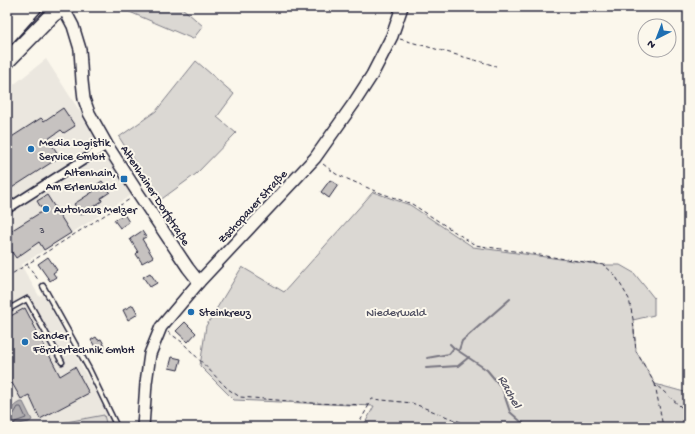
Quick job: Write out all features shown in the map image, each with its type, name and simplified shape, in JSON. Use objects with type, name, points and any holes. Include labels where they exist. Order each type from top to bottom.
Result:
[{"type":"highway","points":[[7,19],[18,7]]},
{"type":"highway","points":[[7,37],[34,7]]},
{"type":"highway","points":[[7,60],[52,15],[63,7]]},
{"type":"street","name":"Altenhainer Dorfstraße","points":[[63,7],[73,26],[80,48],[84,99],[89,113],[107,145],[138,193],[199,282]]},
{"type":"street","name":"Zschopauer Straße","points":[[144,427],[146,383],[150,354],[161,327],[199,282],[315,158],[372,75],[392,36],[402,7]]},
{"type":"street","points":[[7,209],[107,145]]},
{"type":"lane","points":[[43,286],[89,369],[117,427]]},
{"type":"lane","points":[[7,310],[27,298],[62,362]]},
{"type":"path","points":[[392,36],[496,66]]},
{"type":"path","points":[[315,158],[336,174],[375,191],[412,204],[475,245],[604,265],[615,275],[629,299],[636,351],[655,384],[688,413]]},
{"type":"path","points":[[7,277],[138,193]]},
{"type":"path","points":[[27,264],[43,286]]},
{"type":"path","points":[[161,327],[182,342],[228,389],[240,397],[369,404]]},
{"type":"path","points":[[655,384],[663,427]]},
{"type":"path","points":[[357,427],[372,399],[412,403],[473,427]]},
{"type":"shaded area","points":[[46,59],[133,194],[21,265],[39,296],[43,294],[114,427],[7,427],[7,90]]},
{"type":"green space","points":[[118,7],[181,7],[203,26],[193,39]]},
{"type":"green space","points":[[196,61],[234,94],[217,117],[236,133],[196,174],[159,201],[119,137],[156,111]]},
{"type":"green space","name":"Niederwald","points":[[373,192],[410,205],[473,247],[604,265],[620,265],[634,273],[654,298],[654,315],[633,320],[636,351],[655,384],[688,393],[688,427],[363,427],[374,406],[234,400],[200,366],[206,326],[242,267],[284,292]]},
{"type":"green space","points":[[104,415],[107,427],[62,427],[61,423]]},
{"type":"water","points":[[20,402],[23,402],[32,420],[9,426],[7,425],[10,411]]},
{"type":"building","name":"Media Logistik Service GmbH","points":[[63,108],[75,126],[64,133],[61,130],[48,139],[60,157],[7,191],[7,140],[41,118],[44,121]]},
{"type":"building","points":[[330,180],[338,185],[329,198],[321,192]]},
{"type":"building","points":[[102,181],[110,192],[101,198],[102,201],[81,215],[74,204],[94,191],[92,188]]},
{"type":"building","points":[[47,195],[71,233],[44,250],[39,242],[16,258],[7,245],[7,236],[10,235],[9,232],[43,211],[37,201]]},
{"type":"building","points":[[124,214],[129,222],[120,228],[114,220]]},
{"type":"building","points":[[142,231],[146,237],[142,239],[153,257],[142,263],[136,254],[138,252],[130,239]]},
{"type":"building","points":[[48,257],[57,270],[53,273],[56,277],[50,281],[38,264]]},
{"type":"building","points":[[150,273],[157,283],[150,287],[143,277]]},
{"type":"building","points":[[133,305],[138,314],[128,320],[123,310]]},
{"type":"building","name":"Sander Fördertechnik GmbH","points":[[25,308],[60,376],[75,367],[89,393],[40,419],[29,395],[21,399],[7,374],[7,318]]},
{"type":"building","points":[[185,322],[196,333],[188,342],[176,331]]},
{"type":"building","points":[[96,337],[98,340],[101,339],[106,348],[98,352],[91,340]]},
{"type":"building","points":[[172,357],[181,359],[178,370],[169,368]]},
{"type":"waterway","points":[[459,350],[462,341],[510,299]]},
{"type":"waterway","name":"Rachel","points":[[450,344],[487,370],[502,388],[510,412],[527,427]]},
{"type":"waterway","points":[[427,358],[449,354],[454,348]]},
{"type":"waterway","points":[[426,368],[458,366],[469,357]]},
{"type":"place","name":"Media Logistik Service GmbH","points":[[31,149]]},
{"type":"place","name":"Altenhain, Am Erlenwald","points":[[124,179]]},
{"type":"place","name":"Autohaus Melzer","points":[[46,209]]},
{"type":"place","name":"Steinkreuz","points":[[191,312]]},
{"type":"place","name":"Sander Fördertechnik GmbH","points":[[25,342]]}]
